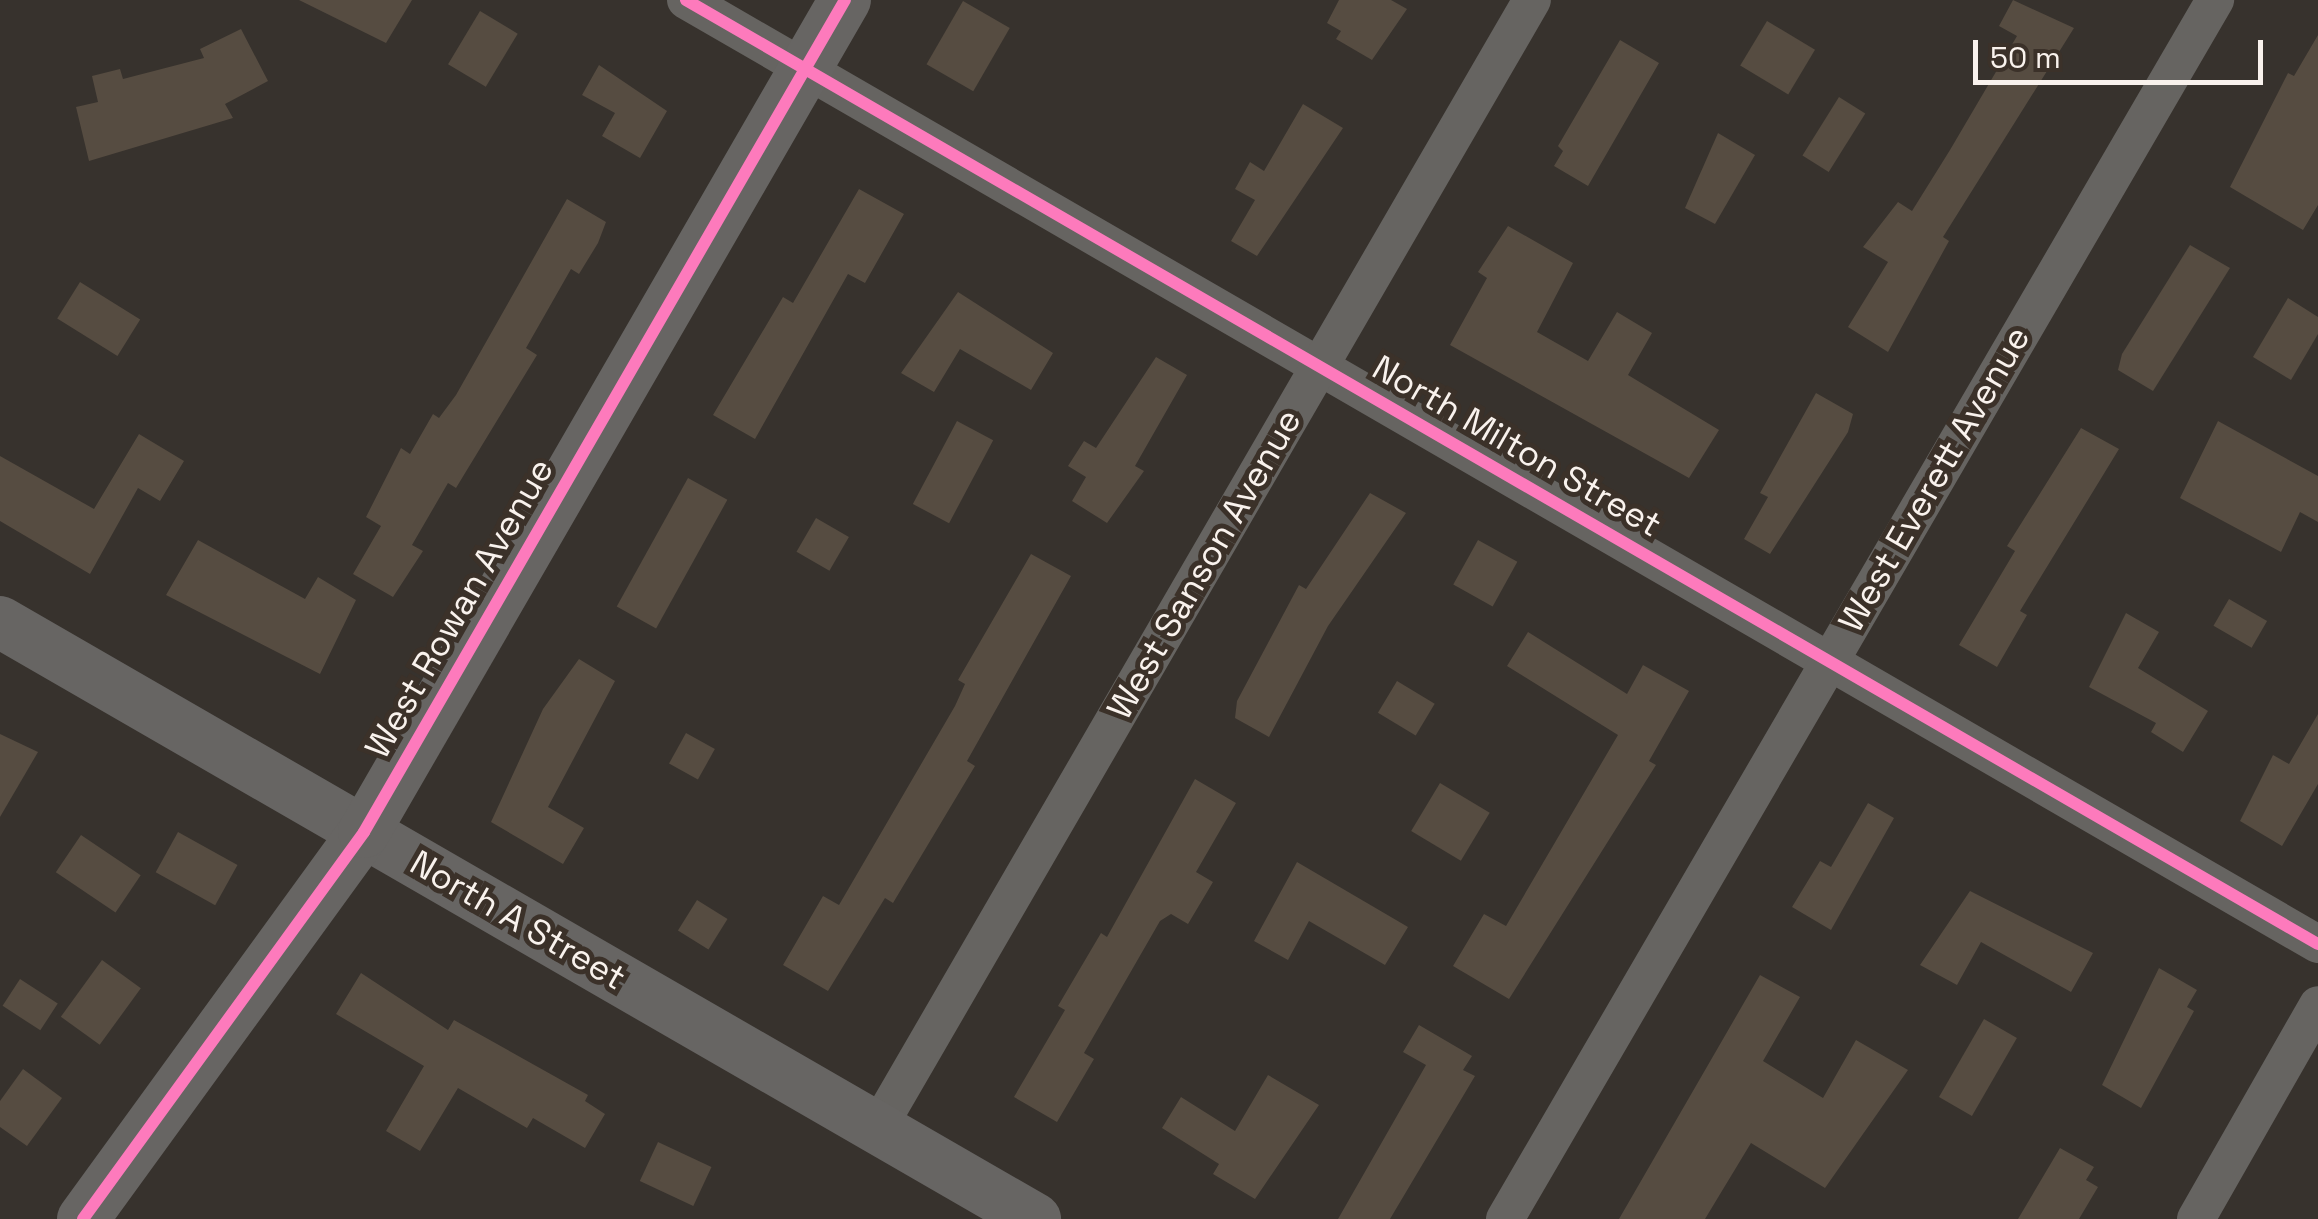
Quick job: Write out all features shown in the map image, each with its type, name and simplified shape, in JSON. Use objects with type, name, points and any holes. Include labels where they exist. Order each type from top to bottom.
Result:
[{"type":"street","name":"North Milton Street","points":[[686,0],[2318,944]]},
{"type":"street","name":"West Rowan Avenue","points":[[83,1219],[364,832],[845,0]]},
{"type":"street","name":"West Sanson Avenue","points":[[877,1129],[1532,0]]},
{"type":"street","name":"West Everett Avenue","points":[[1504,1219],[2214,0]]},
{"type":"street","name":"North A Street","points":[[0,622],[1035,1219]]},
{"type":"street","points":[[2196,1219],[2318,1005]]},
{"type":"building","points":[[299,0],[412,0],[386,43]]},
{"type":"building","points":[[1339,0],[1391,0],[1407,9],[1372,60],[1336,39],[1341,31],[1327,23]]},
{"type":"building","points":[[2013,0],[2074,28],[1943,237],[1949,241],[1888,352],[1848,327],[1888,262],[1863,247],[1898,202],[1912,211],[1950,150],[2017,36],[1999,26]]},
{"type":"building","points":[[963,1],[1010,28],[973,91],[926,64]]},
{"type":"building","points":[[480,11],[518,34],[486,87],[448,64]]},
{"type":"building","points":[[1767,21],[1815,50],[1788,94],[1740,66]]},
{"type":"building","points":[[241,29],[268,81],[225,104],[233,118],[89,161],[76,107],[98,102],[92,76],[120,69],[123,79],[204,58],[200,49]]},
{"type":"building","points":[[2318,35],[2318,205],[2303,230],[2230,187],[2288,73],[2294,76]]},
{"type":"building","points":[[1620,40],[1659,63],[1588,186],[1554,166],[1563,151],[1558,146]]},
{"type":"building","points":[[599,65],[667,111],[640,158],[602,136],[615,113],[582,95]]},
{"type":"building","points":[[1839,97],[1865,113],[1829,172],[1802,156]]},
{"type":"building","points":[[1303,104],[1343,128],[1257,256],[1231,241],[1255,200],[1235,189],[1250,162],[1264,171]]},
{"type":"building","points":[[1718,133],[1755,155],[1715,224],[1685,208]]},
{"type":"building","points":[[859,189],[904,214],[865,283],[848,274],[755,439],[713,415],[783,297],[793,303]]},
{"type":"building","points":[[567,199],[606,222],[598,243],[579,274],[571,269],[526,348],[537,355],[456,488],[448,483],[412,545],[423,551],[393,597],[353,574],[381,526],[366,517],[401,448],[410,454],[433,414],[439,418],[456,395]]},
{"type":"building","points":[[1508,226],[1573,263],[1537,332],[1588,361],[1617,312],[1652,333],[1628,375],[1719,430],[1689,478],[1450,345],[1487,278],[1478,272]]},
{"type":"building","points":[[2190,245],[2230,268],[2153,391],[2118,370],[2122,354]]},
{"type":"building","points":[[80,282],[140,320],[117,356],[57,318]]},
{"type":"building","points":[[958,292],[1053,353],[1031,390],[960,349],[934,392],[901,373]]},
{"type":"building","points":[[2288,298],[2318,317],[2318,334],[2291,380],[2253,357]]},
{"type":"building","points":[[1156,357],[1187,375],[1135,466],[1144,471],[1107,523],[1072,501],[1086,477],[1068,466],[1084,441],[1096,448]]},
{"type":"building","points":[[1816,393],[1853,414],[1848,432],[1770,554],[1744,539],[1768,497],[1760,493]]},
{"type":"building","points":[[957,421],[993,440],[949,523],[913,504]]},
{"type":"building","points":[[2218,421],[2318,476],[2318,522],[2300,512],[2281,552],[2180,498]]},
{"type":"building","points":[[2081,428],[2119,449],[2020,611],[2027,615],[1997,667],[1959,645],[2015,551],[2007,546]]},
{"type":"building","points":[[139,434],[184,461],[160,501],[138,488],[90,574],[0,521],[0,456],[94,509]]},
{"type":"building","points":[[688,478],[727,500],[656,628],[617,607]]},
{"type":"building","points":[[1370,493],[1406,513],[1328,626],[1269,737],[1235,718],[1237,701],[1299,585],[1306,589]]},
{"type":"building","points":[[816,518],[849,537],[829,571],[796,552]]},
{"type":"building","points":[[198,540],[305,599],[318,577],[356,600],[320,674],[166,595]]},
{"type":"building","points":[[1478,540],[1517,562],[1493,606],[1453,585]]},
{"type":"building","points":[[1031,554],[1071,576],[967,761],[975,766],[893,903],[885,898],[828,991],[783,965],[823,896],[839,905],[955,706],[965,684],[958,680]]},
{"type":"building","points":[[2229,599],[2267,621],[2252,648],[2214,626]]},
{"type":"building","points":[[2126,613],[2159,632],[2138,668],[2208,711],[2183,752],[2151,732],[2156,723],[2089,687]]},
{"type":"building","points":[[1528,632],[1627,694],[1643,665],[1689,691],[1649,761],[1656,765],[1509,999],[1453,966],[1484,914],[1506,926],[1618,735],[1507,666]]},
{"type":"building","points":[[579,659],[615,681],[548,807],[584,828],[563,864],[491,822],[543,709]]},
{"type":"building","points":[[1397,681],[1435,704],[1416,735],[1378,713]]},
{"type":"building","points":[[2318,714],[2318,784],[2282,846],[2240,821],[2273,755],[2289,764]]},
{"type":"building","points":[[686,733],[715,749],[698,780],[669,764]]},
{"type":"building","points":[[0,734],[38,752],[0,817]]},
{"type":"building","points":[[1195,779],[1236,803],[1196,872],[1213,882],[1188,924],[1171,914],[1160,921],[1084,1053],[1094,1059],[1057,1122],[1014,1097],[1065,1010],[1058,1006],[1101,933],[1107,937]]},
{"type":"building","points":[[1440,783],[1490,813],[1461,861],[1411,831]]},
{"type":"building","points":[[1868,803],[1894,818],[1831,930],[1792,907],[1820,861],[1831,867]]},
{"type":"building","points":[[178,832],[237,865],[215,905],[156,872]]},
{"type":"building","points":[[81,835],[141,875],[116,913],[56,872]]},
{"type":"building","points":[[1297,862],[1408,927],[1385,965],[1309,921],[1288,960],[1254,941]]},
{"type":"building","points":[[1970,891],[2093,953],[2071,992],[1981,942],[1957,985],[1920,965]]},
{"type":"building","points":[[697,900],[728,919],[708,950],[678,931]]},
{"type":"building","points":[[102,960],[141,988],[100,1045],[61,1017]]},
{"type":"building","points":[[2159,968],[2197,990],[2187,1007],[2194,1011],[2141,1108],[2102,1085]]},
{"type":"building","points":[[361,973],[448,1030],[454,1020],[588,1095],[585,1101],[605,1114],[585,1148],[533,1118],[527,1128],[458,1088],[420,1151],[386,1131],[424,1066],[336,1014]]},
{"type":"building","points":[[1760,975],[1800,997],[1763,1061],[1823,1098],[1856,1040],[1908,1070],[1825,1188],[1751,1143],[1705,1219],[1619,1219]]},
{"type":"building","points":[[20,979],[58,1004],[40,1030],[3,1006]]},
{"type":"building","points":[[1984,1019],[2017,1038],[1972,1116],[1939,1097]]},
{"type":"building","points":[[1419,1025],[1472,1056],[1463,1070],[1475,1076],[1390,1219],[1338,1219],[1426,1065],[1403,1052]]},
{"type":"building","points":[[23,1069],[62,1098],[27,1146],[0,1127],[0,1101]]},
{"type":"building","points":[[1268,1075],[1319,1105],[1255,1199],[1213,1174],[1219,1164],[1162,1128],[1181,1097],[1235,1131]]},
{"type":"building","points":[[658,1142],[711,1167],[693,1206],[640,1181]]},
{"type":"building","points":[[2060,1148],[2094,1167],[2086,1180],[2098,1187],[2079,1219],[2018,1219]]},
{"type":"cycle path","points":[[686,0],[2318,944]]},
{"type":"cycle path","points":[[83,1219],[364,832],[845,0]]}]
